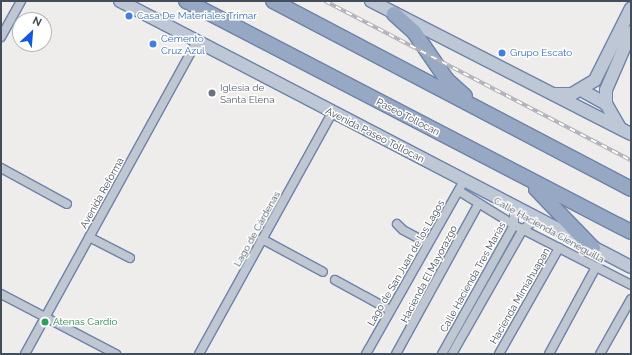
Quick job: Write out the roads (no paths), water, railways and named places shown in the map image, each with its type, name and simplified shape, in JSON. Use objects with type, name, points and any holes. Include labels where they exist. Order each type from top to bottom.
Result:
[{"type":"highway","name":"Paseo Tollocan","points":[[186,1],[631,232]]},
{"type":"highway","points":[[273,1],[631,190]]},
{"type":"highway","points":[[394,14],[414,32],[450,84],[474,102],[480,110]]},
{"type":"highway","points":[[516,172],[560,210],[593,248]]},
{"type":"main road","name":"Avenida Paseo Tollocan","points":[[120,1],[332,113],[461,186],[514,208],[631,267]]},
{"type":"main road","points":[[133,1],[155,19]]},
{"type":"main road","points":[[371,1],[548,93],[627,132]]},
{"type":"main road","points":[[548,93],[565,95],[581,90],[589,85],[599,74],[628,21],[631,8]]},
{"type":"main road","points":[[606,104],[608,81],[631,32]]},
{"type":"main road","points":[[581,90],[606,104],[627,132]]},
{"type":"street","points":[[1,37],[22,1]]},
{"type":"street","name":"Avenida Reforma","points":[[25,354],[197,41]]},
{"type":"street","name":"Lago de Cárdenas","points":[[199,354],[332,113]]},
{"type":"street","points":[[1,168],[67,204]]},
{"type":"street","name":"Calle Hacienda Cieneguilla","points":[[461,186],[479,203],[514,225],[631,285]]},
{"type":"street","name":"Lago de San Juan de los Lagos","points":[[366,354],[427,243],[461,186]]},
{"type":"street","name":"Hacienda El Mayorazgo","points":[[396,354],[479,203]]},
{"type":"street","name":"Calle Hacienda Tres Marías","points":[[442,354],[514,225],[514,208]]},
{"type":"street","name":"Calle Hacienda Tres Marías","points":[[452,354],[523,229],[536,220]]},
{"type":"street","points":[[397,224],[403,230],[427,243]]},
{"type":"street","points":[[89,238],[130,258]]},
{"type":"street","points":[[262,239],[323,272]]},
{"type":"street","name":"Hacienda Mimiahuapan","points":[[499,354],[559,248]]},
{"type":"street","points":[[549,354],[596,267]]},
{"type":"street","points":[[335,280],[390,310]]},
{"type":"street","points":[[1,294],[116,354]]},
{"type":"street","points":[[600,354],[631,299]]},
{"type":"street","points":[[462,317],[470,322]]},
{"type":"railway","points":[[325,1],[631,160]]},
{"type":"place","name":"Casa De Materiales Trimar","points":[[129,16]]},
{"type":"place","name":"Cemento Cruz Azul","points":[[153,44]]},
{"type":"place","name":"Grupo Escato","points":[[502,53]]},
{"type":"place","name":"Iglesia de Santa Elena","points":[[212,93]]},
{"type":"place","name":"Atenas Cardio","points":[[45,322]]}]
